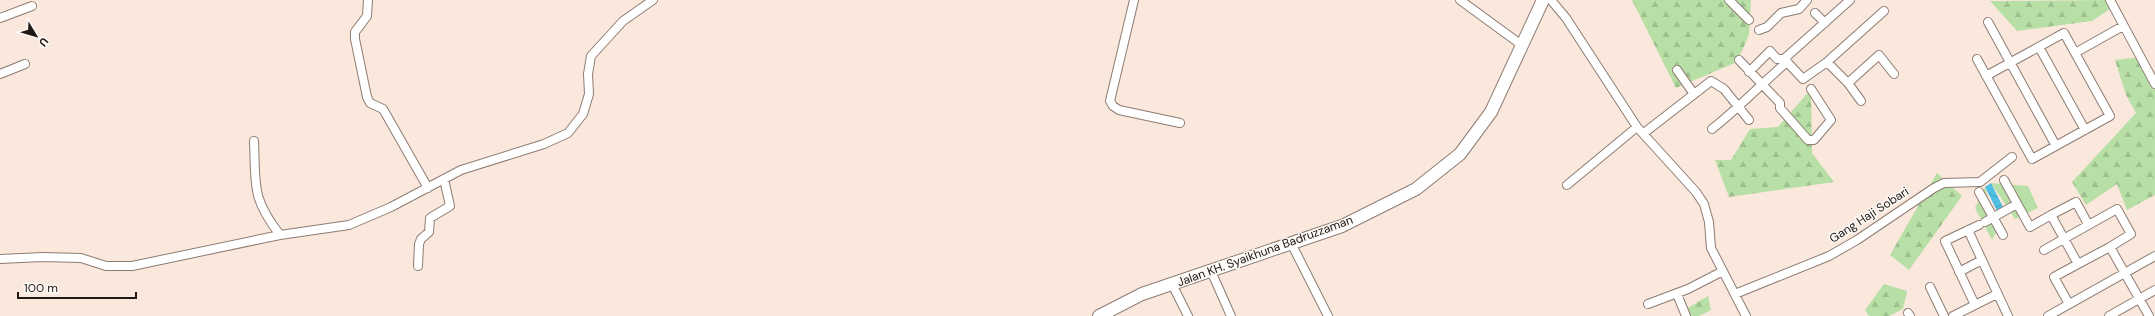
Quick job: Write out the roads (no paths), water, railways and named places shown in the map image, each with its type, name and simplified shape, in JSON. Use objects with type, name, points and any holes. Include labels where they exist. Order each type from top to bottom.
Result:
[{"type":"main road","name":"Jalan KH. Syaikhuna Badruzzaman","points":[[1099,316],[1142,294],[1342,226],[1411,192],[1460,154],[1491,112],[1523,46],[1543,0]]},
{"type":"street","points":[[368,0],[367,16],[355,32],[367,97],[370,103],[383,109],[428,188]]},
{"type":"street","points":[[0,259],[43,256],[81,258],[106,266],[132,266],[280,235],[349,225],[428,188],[461,170],[544,144],[568,133],[583,114],[589,94],[588,74],[591,56],[623,21],[653,0]]},
{"type":"street","points":[[1134,0],[1110,101],[1113,106],[1119,110],[1180,123]]},
{"type":"street","points":[[1460,0],[1523,46]]},
{"type":"street","points":[[1551,0],[1566,18],[1637,127],[1688,182],[1704,204],[1709,222],[1711,248],[1746,316]]},
{"type":"street","points":[[1729,0],[1749,20]]},
{"type":"street","points":[[1758,30],[1767,28],[1781,13],[1799,10],[1807,0]]},
{"type":"street","points":[[1712,129],[1739,107],[1849,0]]},
{"type":"street","points":[[2110,0],[2155,84]]},
{"type":"street","points":[[0,18],[32,6]]},
{"type":"street","points":[[1803,79],[1827,62],[1884,11]]},
{"type":"street","points":[[1815,13],[1825,23]]},
{"type":"street","points":[[1988,22],[2056,146]]},
{"type":"street","points":[[2075,53],[2123,26]]},
{"type":"street","points":[[1977,59],[1986,76],[2032,159],[2110,116],[2064,33],[1986,76]]},
{"type":"street","points":[[2039,47],[2085,130]]},
{"type":"street","points":[[1738,60],[1749,72],[1780,103],[1780,108],[1808,140],[1814,140],[1831,120],[1810,87],[1803,79],[1786,61],[1778,59],[1770,51],[1749,72]]},
{"type":"street","points":[[1848,83],[1879,55],[1894,74]]},
{"type":"street","points":[[1827,62],[1848,83],[1861,101]]},
{"type":"street","points":[[0,74],[25,64]]},
{"type":"street","points":[[1677,70],[1694,94]]},
{"type":"street","points":[[1644,133],[1711,81],[1724,89],[1749,120]]},
{"type":"street","points":[[1567,185],[1637,127]]},
{"type":"street","points":[[254,142],[254,181],[260,205],[280,235]]},
{"type":"street","name":"Gang Haji Sobari","points":[[1735,294],[1829,256],[1857,240],[1934,188],[1944,183],[1980,182],[2012,157]]},
{"type":"street","points":[[418,266],[419,244],[421,239],[429,232],[430,218],[450,206],[444,179]]},
{"type":"street","points":[[2004,180],[2030,227],[2076,202],[2088,224]]},
{"type":"street","points":[[1979,192],[2003,236]]},
{"type":"street","points":[[1975,305],[1958,272],[1945,241],[1982,224],[2017,204]]},
{"type":"street","points":[[2044,250],[2117,208],[2131,234],[2054,278],[2069,304]]},
{"type":"street","points":[[2051,215],[2078,264]]},
{"type":"street","points":[[1968,230],[2008,316]]},
{"type":"street","points":[[1291,243],[1328,316]]},
{"type":"street","points":[[2110,247],[2149,316]]},
{"type":"street","points":[[2048,316],[2155,256]]},
{"type":"street","points":[[1958,272],[1982,260]]},
{"type":"street","points":[[1211,271],[1231,316]]},
{"type":"street","points":[[1648,304],[1677,294],[1723,271]]},
{"type":"street","points":[[1172,284],[1188,316]]},
{"type":"street","points":[[1930,287],[1944,316]]},
{"type":"street","points":[[2109,316],[2155,290]]},
{"type":"street","points":[[1677,294],[1686,316]]},
{"type":"street","points":[[1953,316],[1997,294]]},
{"type":"water","points":[[1991,183],[2003,207],[1997,211],[1985,187]]}]
